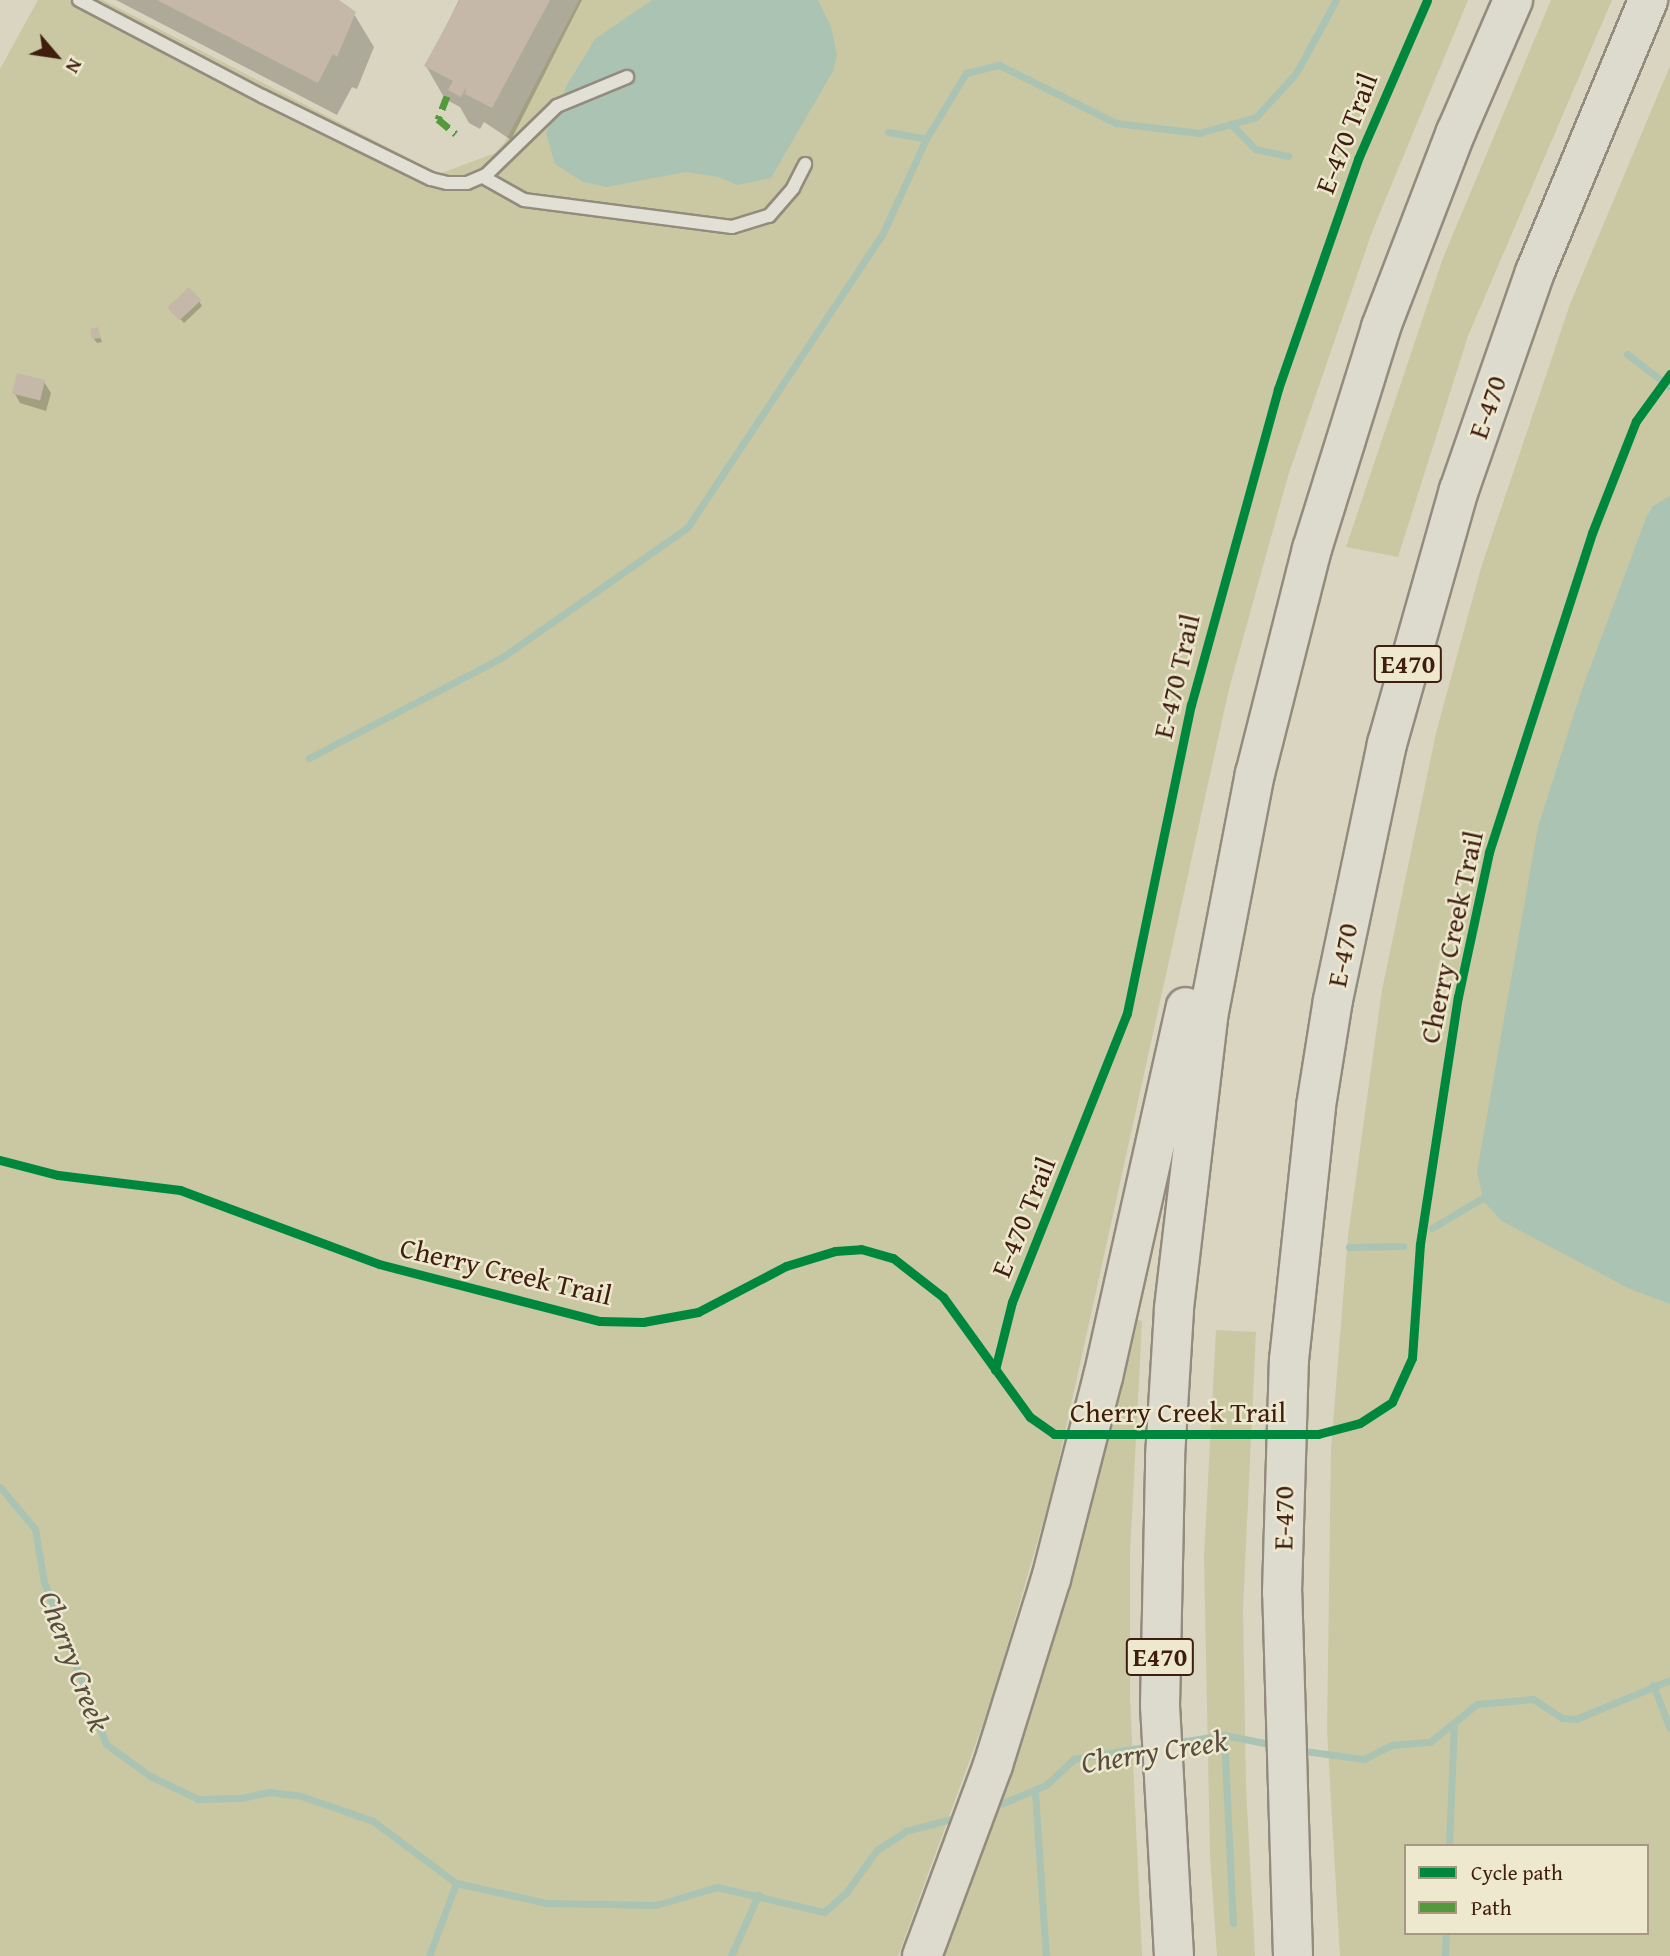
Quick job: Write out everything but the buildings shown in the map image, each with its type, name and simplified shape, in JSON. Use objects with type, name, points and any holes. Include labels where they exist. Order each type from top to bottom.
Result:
[{"type":"highway","name":"E470","points":[[1174,1956],[1160,1706],[1171,1358],[1208,1017],[1276,683],[1312,549],[1381,327],[1456,132],[1513,0]]},
{"type":"highway","name":"E-470","points":[[1293,1956],[1282,1593],[1289,1360],[1316,1106],[1356,885],[1390,732],[1431,578],[1492,391],[1571,178],[1648,0]]},
{"type":"highway","points":[[922,1956],[1017,1693],[1107,1361],[1245,739],[1276,683]]},
{"type":"lane","points":[[79,0],[431,179],[467,183],[483,177],[504,163],[528,131],[557,106],[627,77]]},
{"type":"lane","points":[[483,177],[524,200],[732,227],[769,216],[793,188],[805,164]]},
{"type":"shaded area","points":[[38,0],[103,0],[439,174],[495,153],[505,142],[579,0],[1468,0],[1372,232],[1288,476],[1229,689],[1052,1491],[991,1702],[898,1956],[0,1956],[0,69]]},
{"type":"shaded area","points":[[652,0],[818,0],[831,27],[837,55],[833,71],[771,178],[737,185],[719,177],[685,172],[607,187],[583,182],[555,164],[546,133],[567,85],[595,39]]},
{"type":"shaded area","points":[[1551,0],[1612,0],[1468,336],[1398,557],[1346,547],[1443,258]]},
{"type":"shaded area","points":[[1670,66],[1670,1956],[1340,1956],[1327,1731],[1331,1449],[1348,1236],[1382,990],[1436,733],[1481,568],[1570,304]]},
{"type":"shaded area","points":[[1670,496],[1670,1304],[1628,1288],[1502,1221],[1484,1202],[1477,1172],[1538,827],[1582,689],[1646,518],[1653,506]]},
{"type":"shaded area","points":[[1134,1319],[1142,1321],[1130,1554],[1130,1697],[1142,1956],[941,1956]]},
{"type":"shaded area","points":[[1216,1330],[1256,1332],[1243,1609],[1246,1787],[1255,1956],[1217,1956],[1210,1856],[1204,1556]]},
{"type":"waterway","points":[[309,758],[501,658],[687,528],[882,235],[926,139],[966,73],[999,65],[1116,123],[1199,133],[1256,117],[1296,73],[1336,0]]},
{"type":"waterway","points":[[1231,124],[1255,149],[1288,156]]},
{"type":"waterway","points":[[888,132],[926,139]]},
{"type":"waterway","points":[[1627,354],[1670,387]]},
{"type":"waterway","points":[[1432,1228],[1489,1194]]},
{"type":"waterway","points":[[1349,1247],[1403,1246]]},
{"type":"waterway","name":"Cherry Creek","points":[[0,1487],[35,1529],[44,1582],[106,1744],[150,1776],[198,1799],[241,1798],[269,1792],[301,1796],[373,1821],[456,1883],[546,1903],[656,1905],[717,1887],[824,1912],[845,1894],[877,1850],[906,1831],[959,1817]]},
{"type":"waterway","name":"Cherry Creek","points":[[1297,1750],[1364,1759],[1392,1745],[1430,1742],[1477,1704],[1533,1699],[1562,1718],[1576,1719],[1670,1680]]},
{"type":"waterway","points":[[1653,1685],[1670,1729]]},
{"type":"waterway","points":[[1449,1844],[1454,1723]]},
{"type":"waterway","points":[[1224,1735],[1233,1923]]},
{"type":"waterway","name":"Cherry Creek","points":[[1173,1743],[1224,1735],[1275,1745]]},
{"type":"waterway","name":"Cherry Creek","points":[[991,1808],[1046,1785],[1074,1759],[1151,1746]]},
{"type":"waterway","points":[[1035,1792],[1046,1956]]},
{"type":"waterway","points":[[429,1956],[456,1883]]},
{"type":"waterway","points":[[731,1956],[758,1895]]},
{"type":"waterway","points":[[1445,1956],[1446,1935]]},
{"type":"marked path","points":[[447,96],[438,119],[456,134]]},
{"type":"cycle path","name":"E-470 Trail","points":[[995,1370],[1012,1302],[1127,1013],[1191,705],[1278,389],[1358,159],[1427,0]]},
{"type":"cycle path","name":"Cherry Creek Trail","points":[[0,1160],[58,1175],[180,1190],[379,1264],[600,1321],[643,1322],[698,1312],[786,1266],[835,1251],[861,1249],[893,1258],[943,1297],[1030,1417],[1054,1434],[1318,1434],[1360,1423],[1392,1402],[1412,1358],[1420,1244],[1458,997],[1489,852],[1592,533],[1636,421],[1670,374]]}]
